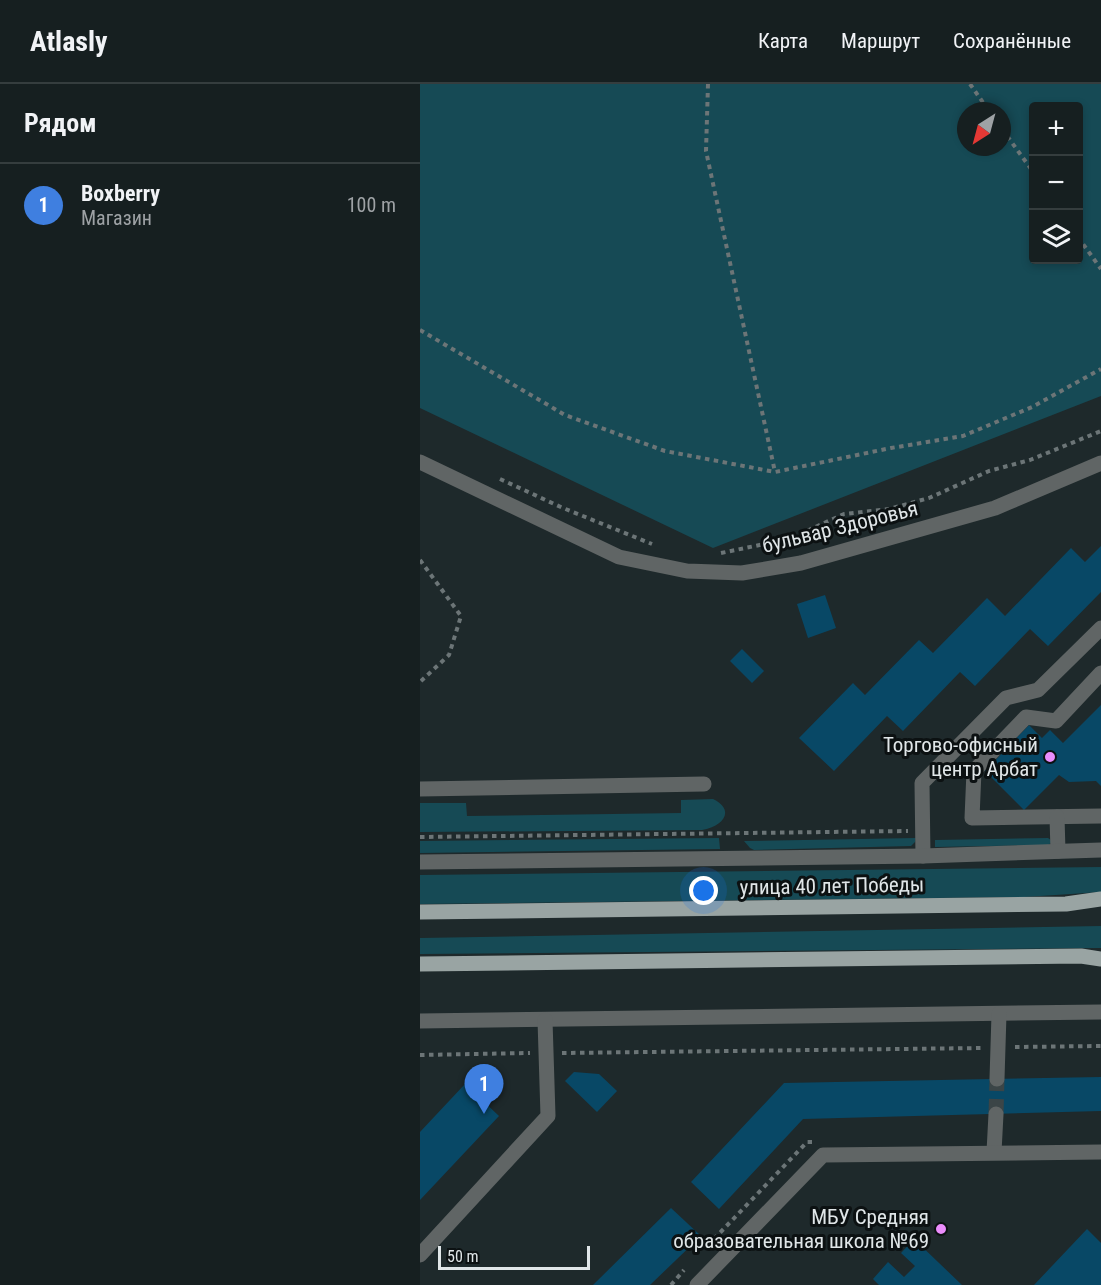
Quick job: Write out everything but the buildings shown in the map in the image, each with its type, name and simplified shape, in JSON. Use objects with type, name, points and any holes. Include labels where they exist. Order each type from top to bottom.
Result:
[{"type":"main road","name":"улица 40 лет Победы","points":[[420,912],[1066,904],[1101,899]]},
{"type":"main road","points":[[420,964],[1081,956],[1101,959]]},
{"type":"street","name":"бульвар Здоровья","points":[[420,462],[619,557],[687,571],[742,573],[801,563],[995,508],[1101,463]]},
{"type":"street","points":[[923,856],[922,783],[1006,698],[1038,690],[1101,628]]},
{"type":"street","points":[[1101,673],[1056,721],[1026,717],[974,771],[972,818],[1101,816]]},
{"type":"street","points":[[420,789],[704,784]]},
{"type":"street","points":[[1057,817],[1058,851]]},
{"type":"street","points":[[420,861],[923,856],[1101,850]]},
{"type":"street","points":[[420,1021],[1101,1012]]},
{"type":"street","points":[[997,1079],[999,1014]]},
{"type":"street","points":[[420,1255],[548,1116],[545,1020]]},
{"type":"street","points":[[994,1152],[996,1114]]},
{"type":"street","points":[[697,1285],[823,1155],[1101,1152]]},
{"type":"path","points":[[708,84],[706,151],[775,471]]},
{"type":"path","points":[[970,84],[983,102]]},
{"type":"path","points":[[1011,141],[1029,166]]},
{"type":"path","points":[[1083,244],[1101,269]]},
{"type":"path","points":[[420,330],[565,415],[665,451],[775,471],[963,436],[1032,407],[1101,369]]},
{"type":"path","points":[[717,554],[789,539],[844,514],[890,509],[929,498],[989,471],[1030,460],[1101,431]]},
{"type":"path","points":[[497,477],[630,537],[660,547]]},
{"type":"path","points":[[420,560],[461,616],[449,655],[420,682]]},
{"type":"path","points":[[420,837],[922,831]]},
{"type":"path","points":[[420,1055],[1101,1046]]},
{"type":"shaded area","points":[[420,84],[1101,84],[1101,396],[713,548],[420,408]]},
{"type":"shaded area","points":[[713,799],[724,808],[724,818],[716,825],[702,830],[420,832],[420,803],[466,803],[467,816],[681,813],[681,800]]},
{"type":"shaded area","points":[[719,838],[720,849],[420,853],[420,841]]},
{"type":"shaded area","points":[[916,838],[911,846],[754,850],[744,841]]},
{"type":"shaded area","points":[[1048,838],[1051,843],[1048,845],[935,847],[935,840]]},
{"type":"shaded area","points":[[1101,867],[1101,892],[1025,897],[420,904],[420,875]]},
{"type":"shaded area","points":[[1101,926],[1101,948],[420,954],[420,938]]},
{"type":"tunnel","points":[[996,1114],[997,1079]]},
{"type":"place","name":"Торгово-офисный центр Арбат","points":[[1050,757]]},
{"type":"place","name":"Boxberry","points":[[484,1114]]},
{"type":"place","name":"МБУ Средняя образовательная школа №69","points":[[941,1229]]}]
